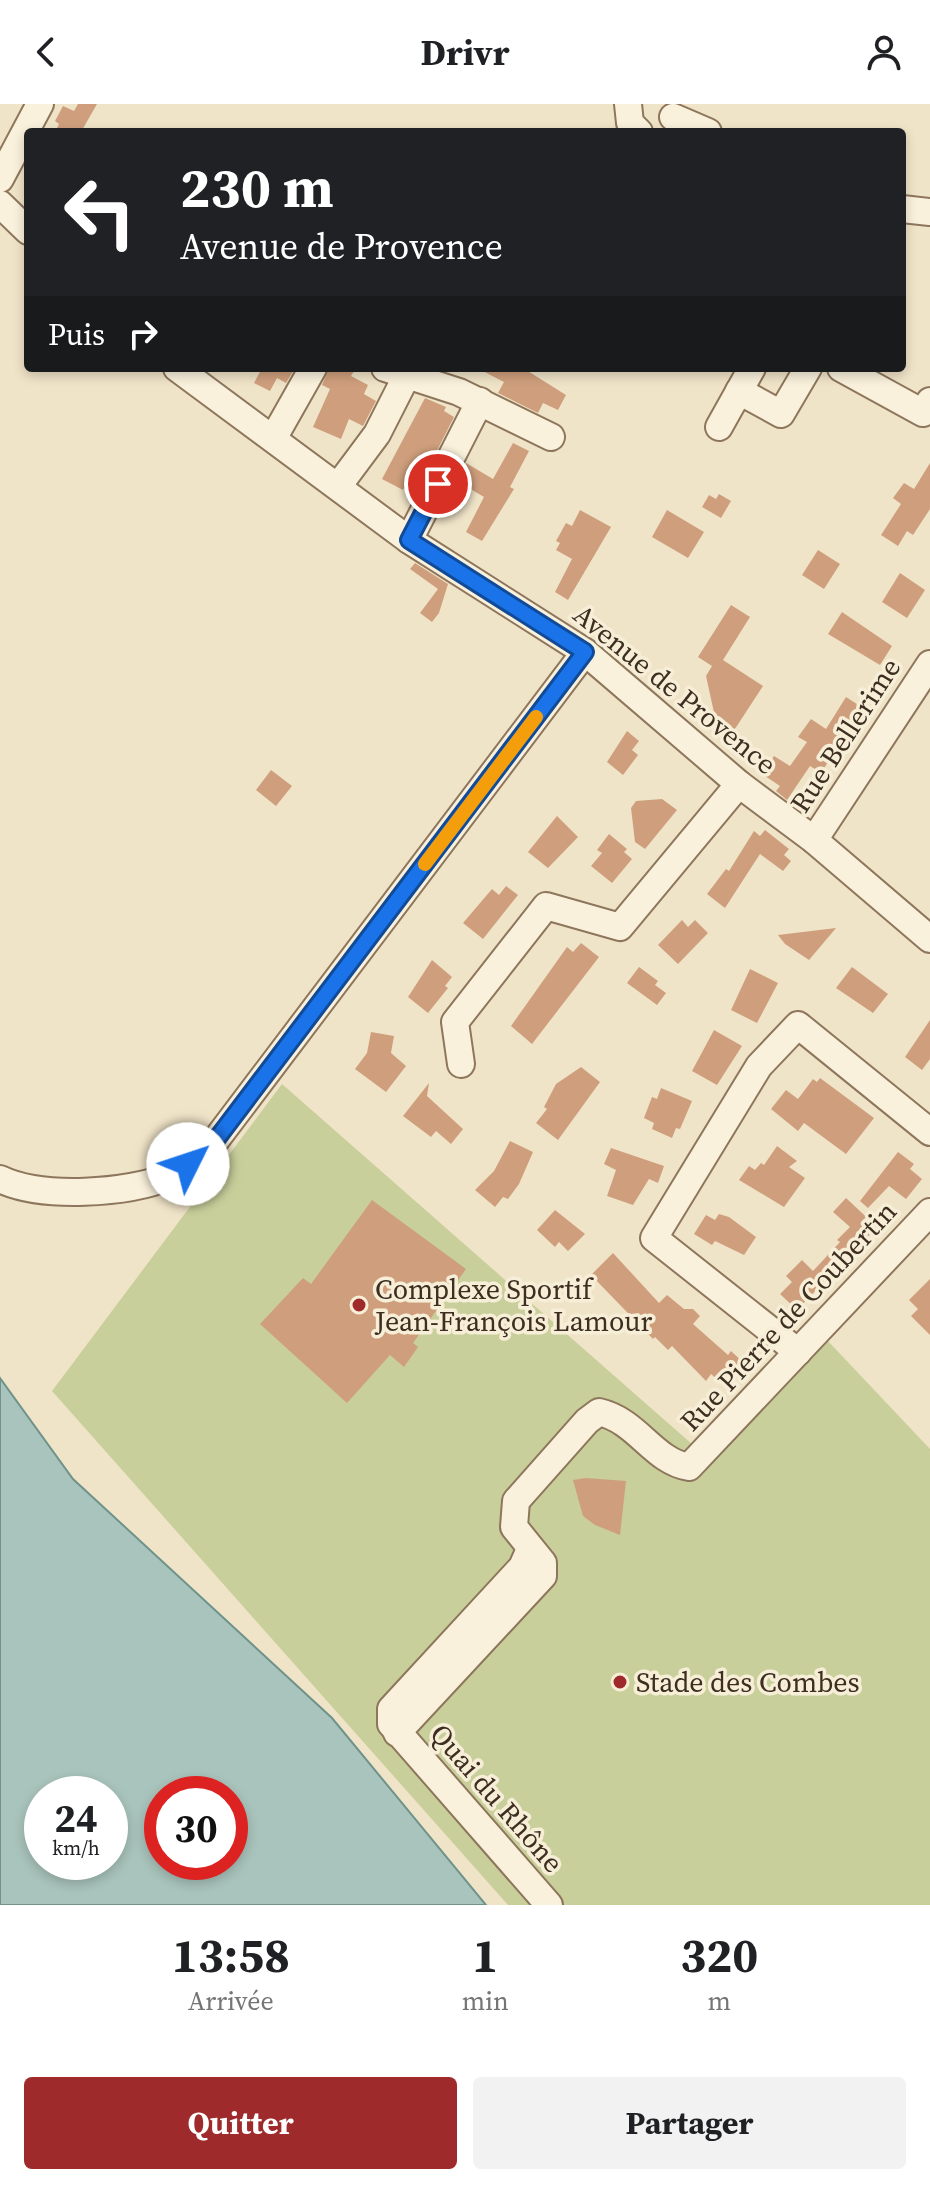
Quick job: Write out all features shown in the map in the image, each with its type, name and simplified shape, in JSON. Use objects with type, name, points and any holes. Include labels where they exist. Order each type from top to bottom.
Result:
[{"type":"street","points":[[27,128],[40,104]]},
{"type":"street","points":[[628,104],[630,123],[635,128]]},
{"type":"street","points":[[669,118],[697,128]]},
{"type":"street","points":[[0,179],[24,134]]},
{"type":"street","points":[[0,204],[24,227]]},
{"type":"street","points":[[906,209],[930,212]]},
{"type":"street","name":"Avenue de Provence","points":[[184,372],[205,383],[409,540],[585,652],[739,784],[814,840],[930,939]]},
{"type":"street","points":[[274,437],[311,372]]},
{"type":"street","points":[[339,485],[377,434],[396,372]]},
{"type":"street","points":[[399,372],[480,401],[551,437]]},
{"type":"street","points":[[719,427],[745,380],[781,414],[806,372]]},
{"type":"street","points":[[848,372],[923,413],[930,401]]},
{"type":"street","points":[[409,540],[480,401]]},
{"type":"street","points":[[0,1179],[45,1191],[132,1185],[169,1176],[206,1153],[585,652]]},
{"type":"street","name":"Rue Bellerime","points":[[814,840],[930,664]]},
{"type":"street","points":[[461,1064],[455,1022],[546,906],[620,927],[739,784]]},
{"type":"street","points":[[798,1352],[654,1238],[759,1066],[798,1025],[930,1132]]},
{"type":"street","name":"Rue Pierre de Coubertin","points":[[397,1733],[543,1576],[543,1563],[514,1527],[516,1501],[599,1412],[620,1417],[673,1464],[689,1467],[930,1212]]},
{"type":"street","name":"Quai du Rhône","points":[[397,1733],[549,1905]]},
{"type":"green space","name":"Stade des Combes","points":[[282,1084],[709,1459],[827,1340],[930,1449],[930,1905],[508,1905],[52,1391]]},
{"type":"water","points":[[0,1378],[73,1479],[332,1718],[486,1905],[0,1905]]},
{"type":"building","points":[[78,104],[97,104],[83,128],[57,128],[59,124],[55,121],[63,106],[74,111]]},
{"type":"building","points":[[260,372],[293,372],[286,383],[277,378],[270,391],[254,383]]},
{"type":"building","points":[[327,372],[354,372],[351,376],[368,385],[364,394],[376,401],[363,426],[349,419],[341,439],[313,427],[330,389],[322,385]]},
{"type":"building","points":[[485,372],[529,372],[566,395],[558,410],[543,403],[538,413],[498,393],[504,382]]},
{"type":"building","points":[[425,398],[446,407],[444,411],[454,417],[416,492],[405,486],[403,490],[382,479]]},
{"type":"building","points":[[513,443],[529,451],[510,487],[514,489],[482,541],[466,532],[484,497],[457,481],[466,463],[493,479]]},
{"type":"building","points":[[930,463],[930,509],[913,535],[907,531],[898,546],[881,535],[901,504],[893,498],[904,483],[914,489]]},
{"type":"building","points":[[719,494],[731,501],[721,518],[702,507],[709,495],[716,499]]},
{"type":"building","points":[[580,510],[611,527],[568,600],[555,592],[572,559],[556,550],[560,543],[556,541],[566,523],[572,526]]},
{"type":"building","points":[[667,510],[704,532],[688,558],[652,537]]},
{"type":"building","points":[[818,550],[840,564],[824,589],[802,575]]},
{"type":"building","points":[[415,563],[448,584],[439,613],[432,622],[420,613],[438,589],[410,569]]},
{"type":"building","points":[[900,573],[925,590],[907,618],[882,602]]},
{"type":"building","points":[[731,605],[750,617],[723,660],[763,686],[731,735],[717,726],[706,676],[712,666],[698,657]]},
{"type":"building","points":[[842,612],[892,646],[880,665],[828,634]]},
{"type":"building","points":[[846,697],[860,706],[837,741],[840,743],[821,773],[810,766],[787,800],[776,791],[780,786],[762,774],[774,756],[790,766],[807,742],[798,737],[811,719],[826,729]]},
{"type":"building","points":[[627,731],[639,741],[632,750],[638,755],[623,775],[607,762]]},
{"type":"building","points":[[271,770],[292,786],[276,806],[256,790]]},
{"type":"building","points":[[662,799],[677,810],[645,849],[635,842],[631,808],[636,801]]},
{"type":"building","points":[[557,816],[578,837],[548,868],[528,852]]},
{"type":"building","points":[[765,830],[789,849],[784,855],[791,861],[783,871],[760,854],[725,908],[707,894],[726,869],[729,871],[754,831],[760,836]]},
{"type":"building","points":[[609,834],[627,849],[624,852],[632,859],[612,883],[591,866],[602,853],[597,850]]},
{"type":"building","points":[[506,886],[518,895],[483,939],[463,923],[492,889],[499,895]]},
{"type":"building","points":[[682,920],[688,927],[695,920],[708,933],[678,964],[658,945]]},
{"type":"building","points":[[836,928],[809,960],[785,944],[778,935]]},
{"type":"building","points":[[581,943],[599,957],[532,1044],[511,1026],[567,947],[573,952]]},
{"type":"building","points":[[432,960],[452,977],[445,986],[448,988],[428,1013],[408,997]]},
{"type":"building","points":[[639,967],[658,981],[655,985],[666,993],[657,1005],[627,983]]},
{"type":"building","points":[[852,967],[888,994],[873,1013],[836,988]]},
{"type":"building","points":[[750,969],[778,983],[757,1023],[731,1010]]},
{"type":"building","points":[[930,1020],[930,1059],[922,1070],[905,1057]]},
{"type":"building","points":[[714,1030],[742,1046],[717,1085],[692,1071]]},
{"type":"building","points":[[371,1032],[394,1036],[391,1053],[406,1066],[386,1092],[355,1069],[367,1053]]},
{"type":"building","points":[[581,1067],[600,1082],[558,1140],[536,1123],[547,1109],[544,1107],[556,1084]]},
{"type":"building","points":[[820,1078],[874,1118],[846,1154],[804,1123],[798,1131],[771,1109],[786,1090],[798,1099],[813,1079],[817,1082]]},
{"type":"building","points":[[429,1083],[427,1096],[463,1129],[451,1144],[436,1131],[431,1137],[403,1116]]},
{"type":"building","points":[[661,1088],[692,1101],[680,1129],[676,1128],[672,1138],[652,1129],[654,1123],[644,1118],[652,1097],[657,1099]]},
{"type":"building","points":[[510,1141],[533,1152],[519,1184],[508,1199],[503,1197],[495,1207],[475,1190],[494,1171]]},
{"type":"building","points":[[777,1146],[797,1161],[789,1167],[805,1178],[784,1207],[739,1180],[749,1166],[755,1170],[761,1163],[764,1165]]},
{"type":"building","points":[[611,1148],[664,1166],[658,1183],[649,1179],[633,1205],[607,1196],[616,1170],[604,1164]]},
{"type":"building","points":[[898,1152],[914,1164],[910,1169],[922,1179],[906,1199],[889,1186],[868,1208],[860,1201]]},
{"type":"building","points":[[846,1198],[877,1227],[797,1310],[780,1294],[792,1282],[786,1276],[802,1260],[813,1271],[840,1242],[837,1240],[850,1227],[833,1212]]},
{"type":"building","name":"Complexe Sportif Jean-François Lamour","points":[[372,1200],[466,1269],[413,1343],[418,1347],[404,1367],[390,1355],[347,1403],[260,1324],[303,1278],[311,1284]]},
{"type":"building","points":[[555,1210],[585,1234],[568,1251],[559,1242],[555,1247],[537,1230]]},
{"type":"building","points":[[719,1214],[729,1217],[756,1237],[744,1255],[715,1241],[712,1245],[694,1234],[706,1215],[715,1220]]},
{"type":"building","points":[[613,1253],[659,1303],[667,1295],[684,1309],[693,1309],[700,1316],[693,1324],[728,1355],[731,1351],[746,1365],[726,1387],[711,1374],[706,1381],[672,1346],[668,1350],[655,1337],[653,1339],[591,1275]]},
{"type":"building","points":[[930,1279],[930,1335],[911,1316],[918,1309],[909,1300]]},
{"type":"building","points":[[573,1480],[626,1481],[620,1535],[595,1525],[583,1516]]},
{"type":"slow traffic","points":[[425,864],[536,717]]},
{"type":"place","name":"Complexe Sportif Jean-François Lamour","points":[[359,1305]]},
{"type":"place","name":"Stade des Combes","points":[[620,1682]]},
{"type":"route","points":[[188,1164],[206,1153],[585,652],[409,540],[438,484]]}]
